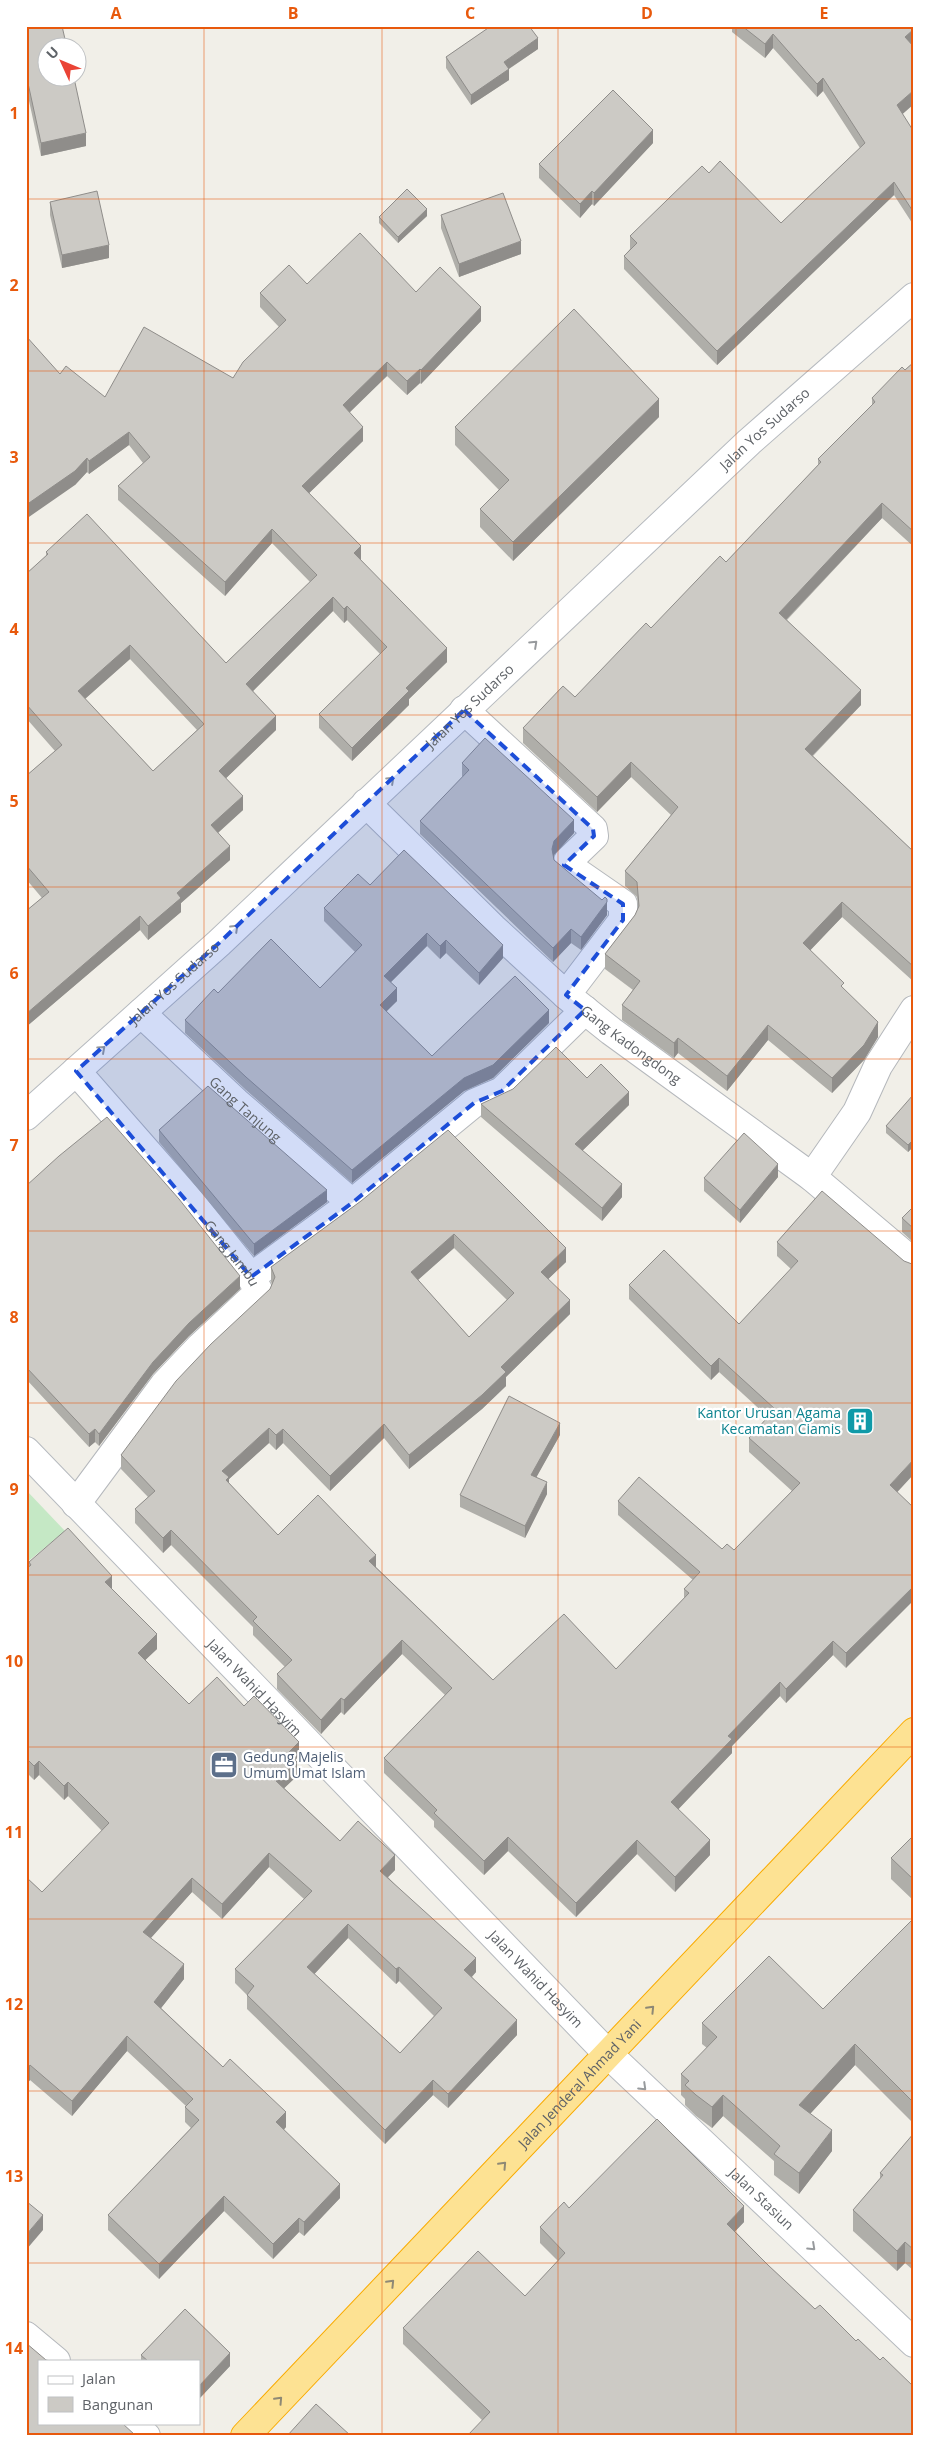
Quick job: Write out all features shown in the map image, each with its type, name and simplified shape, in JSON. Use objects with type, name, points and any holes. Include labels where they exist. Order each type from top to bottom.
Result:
[{"type":"highway","name":"Jalan Jenderal Ahmad Yani","points":[[245,2436],[914,1732]]},
{"type":"street","name":"Jalan Yos Sudarso","points":[[26,1116],[219,943],[749,442],[914,296]]},
{"type":"street","points":[[251,1276],[352,1203],[474,1103],[502,1091],[575,1002],[623,920],[623,904],[568,866],[568,861],[594,836],[593,829],[464,710]]},
{"type":"street","name":"Gang Kadongdong","points":[[366,803],[492,928],[575,1002],[812,1177],[914,1263]]},
{"type":"street","points":[[812,1177],[857,1112],[878,1066],[914,1010]]},
{"type":"street","name":"Gang Tanjung","points":[[141,1013],[236,1102],[352,1203]]},
{"type":"street","name":"Gang Jambu","points":[[76,1071],[191,1202],[251,1276],[259,1292],[200,1347],[164,1385],[76,1504]]},
{"type":"street","name":"Jalan Wahid Hasyim","points":[[26,1451],[608,2054]]},
{"type":"street","name":"Jalan Stasiun","points":[[608,2054],[914,2343]]},
{"type":"street","points":[[26,2336],[55,2360]]},
{"type":"street","points":[[132,2424],[146,2436]]},
{"type":"highlighted area","points":[[464,710],[593,829],[594,836],[564,865],[623,904],[623,920],[566,995],[585,1010],[502,1091],[474,1103],[352,1203],[251,1277],[76,1071],[219,943]]},
{"type":"green space","points":[[26,1490],[65,1531],[26,1563]]},
{"type":"building","points":[[26,26],[62,26],[65,38],[38,38],[38,88],[76,88],[86,133],[41,143],[26,74]]},
{"type":"building","points":[[491,26],[529,26],[538,38],[504,62],[509,69],[471,95],[446,57]]},
{"type":"building","points":[[742,26],[914,26],[914,29],[905,37],[914,47],[914,90],[897,105],[914,132],[914,213],[894,182],[717,351],[624,256],[637,243],[630,236],[702,166],[709,173],[720,161],[781,223],[865,143],[823,78],[817,84],[773,34],[765,44]]},
{"type":"building","points":[[613,90],[653,130],[594,193],[592,191],[580,204],[539,164]]},
{"type":"building","points":[[407,189],[427,209],[398,237],[379,217]]},
{"type":"building","points":[[97,191],[109,245],[62,255],[50,202]]},
{"type":"building","points":[[503,193],[521,241],[459,264],[441,215]]},
{"type":"building","points":[[360,233],[416,292],[440,267],[481,307],[421,370],[407,381],[387,362],[343,405],[363,427],[302,486],[361,546],[354,553],[447,648],[406,688],[409,691],[352,748],[319,714],[387,647],[347,606],[344,609],[333,597],[246,684],[276,716],[219,771],[243,796],[211,825],[230,846],[177,893],[181,898],[148,926],[140,916],[26,1014],[26,911],[49,892],[26,865],[26,776],[62,745],[26,704],[26,574],[48,554],[46,552],[87,514],[226,663],[317,575],[272,529],[225,582],[118,486],[150,457],[129,432],[89,461],[87,458],[75,471],[26,505],[26,336],[60,374],[66,366],[105,397],[144,327],[233,378],[243,362],[286,320],[260,293],[289,265],[307,284]],"holes":[[[130,645],[204,724],[153,771],[78,691]]]},
{"type":"building","points":[[574,309],[659,399],[513,542],[480,509],[509,480],[455,427]]},
{"type":"building","points":[[914,362],[914,532],[882,503],[779,613],[861,690],[805,749],[914,852],[914,967],[842,902],[803,943],[844,983],[841,986],[878,1022],[864,1045],[832,1078],[768,1025],[727,1076],[678,1038],[674,1043],[622,1005],[640,981],[605,954],[635,915],[639,906],[637,882],[625,871],[678,807],[631,762],[597,797],[523,728],[563,686],[575,697],[646,623],[651,628],[720,556],[726,562],[821,462],[818,459],[875,402],[872,398],[902,367],[905,370]]},
{"type":"building","points":[[485,738],[574,820],[554,841],[552,849],[554,860],[602,900],[605,897],[607,899],[607,902],[581,937],[571,929],[553,948],[420,821],[469,770],[462,763]]},
{"type":"building","points":[[404,850],[503,945],[479,973],[446,940],[440,946],[427,933],[384,976],[397,988],[380,1005],[432,1056],[515,976],[549,1010],[493,1065],[464,1078],[352,1170],[246,1077],[185,1020],[214,989],[218,993],[271,939],[320,988],[362,945],[324,908],[358,874],[370,885]]},
{"type":"building","points":[[556,1047],[587,1078],[601,1064],[629,1092],[575,1144],[622,1184],[602,1208],[481,1104],[513,1089]]},
{"type":"building","points":[[208,1086],[327,1190],[254,1244],[159,1130]]},
{"type":"building","points":[[913,1095],[914,1139],[908,1145],[886,1126]]},
{"type":"building","points":[[107,1117],[179,1199],[240,1276],[189,1323],[153,1362],[99,1434],[95,1429],[89,1434],[26,1367],[26,1186]]},
{"type":"building","points":[[448,1130],[566,1248],[541,1272],[570,1300],[501,1367],[506,1372],[482,1395],[409,1455],[384,1424],[330,1476],[283,1429],[276,1435],[269,1428],[222,1471],[229,1477],[226,1480],[278,1535],[318,1495],[376,1555],[369,1561],[493,1680],[564,1614],[616,1669],[689,1593],[684,1589],[700,1572],[618,1501],[639,1477],[722,1549],[727,1544],[734,1550],[800,1483],[749,1438],[775,1409],[719,1358],[711,1366],[629,1285],[664,1250],[739,1324],[798,1261],[777,1242],[822,1191],[904,1261],[914,1264],[914,1459],[890,1485],[914,1508],[914,1586],[846,1653],[833,1641],[786,1689],[780,1682],[728,1736],[732,1739],[671,1802],[710,1840],[675,1877],[637,1840],[576,1903],[508,1837],[484,1861],[434,1813],[437,1810],[384,1758],[452,1688],[402,1640],[344,1700],[341,1698],[321,1720],[277,1674],[292,1660],[253,1621],[257,1617],[171,1530],[163,1538],[135,1509],[155,1491],[121,1455],[176,1381],[211,1344],[270,1289],[275,1277],[271,1267],[361,1201]],"holes":[[[454,1234],[514,1293],[469,1337],[411,1272]]]},
{"type":"building","points":[[744,1133],[778,1164],[740,1210],[704,1178]]},
{"type":"building","points":[[914,1206],[914,1229],[902,1218]]},
{"type":"building","points":[[509,1396],[560,1423],[531,1475],[547,1482],[525,1526],[460,1495]]},
{"type":"building","points":[[68,1528],[112,1576],[105,1582],[157,1634],[138,1653],[189,1704],[217,1677],[244,1706],[254,1696],[299,1742],[288,1753],[297,1762],[276,1781],[340,1841],[358,1821],[395,1855],[380,1871],[476,1958],[464,1970],[517,2020],[448,2094],[433,2080],[385,2130],[247,1995],[254,1986],[235,1969],[312,1891],[269,1853],[222,1904],[192,1878],[143,1932],[184,1964],[154,2002],[223,2067],[230,2059],[286,2112],[276,2122],[340,2184],[304,2222],[299,2218],[273,2244],[224,2196],[159,2264],[108,2215],[199,2120],[185,2107],[193,2099],[127,2036],[72,2101],[30,2065],[26,2070],[26,1877],[42,1892],[109,1823],[68,1782],[64,1786],[39,1761],[34,1766],[26,1758],[26,1569],[31,1565],[29,1562]],"holes":[[[348,1924],[396,1969],[399,1967],[442,2008],[400,2053],[307,1967]]]},
{"type":"building","points":[[914,1835],[914,1880],[891,1858]]},
{"type":"building","points":[[914,1918],[914,2103],[855,2044],[799,2105],[832,2130],[799,2173],[774,2154],[780,2146],[723,2095],[712,2107],[685,2085],[689,2081],[681,2074],[717,2037],[702,2023],[769,1956],[823,2009]]},
{"type":"building","points":[[657,2119],[744,2206],[727,2224],[815,2309],[820,2305],[856,2341],[858,2339],[880,2360],[883,2357],[914,2387],[914,2436],[467,2436],[490,2412],[403,2328],[478,2251],[525,2296],[565,2253],[540,2227],[564,2202],[569,2208]]},
{"type":"building","points":[[914,2133],[914,2250],[905,2242],[897,2251],[853,2210],[883,2175],[880,2173]]},
{"type":"building","points":[[26,2201],[43,2215],[26,2235]]},
{"type":"building","points":[[185,2309],[230,2353],[200,2385],[200,2360],[147,2360],[141,2355]]},
{"type":"building","points":[[26,2343],[46,2360],[38,2360],[38,2424],[123,2424],[135,2435],[26,2436]]},
{"type":"building","points":[[316,2404],[351,2436],[287,2436]]},
{"type":"place","name":"Kantor Urusan Agama Kecamatan Ciamis","points":[[860,1421]]},
{"type":"place","name":"Gedung Majelis Umum Umat Islam","points":[[224,1765]]}]
